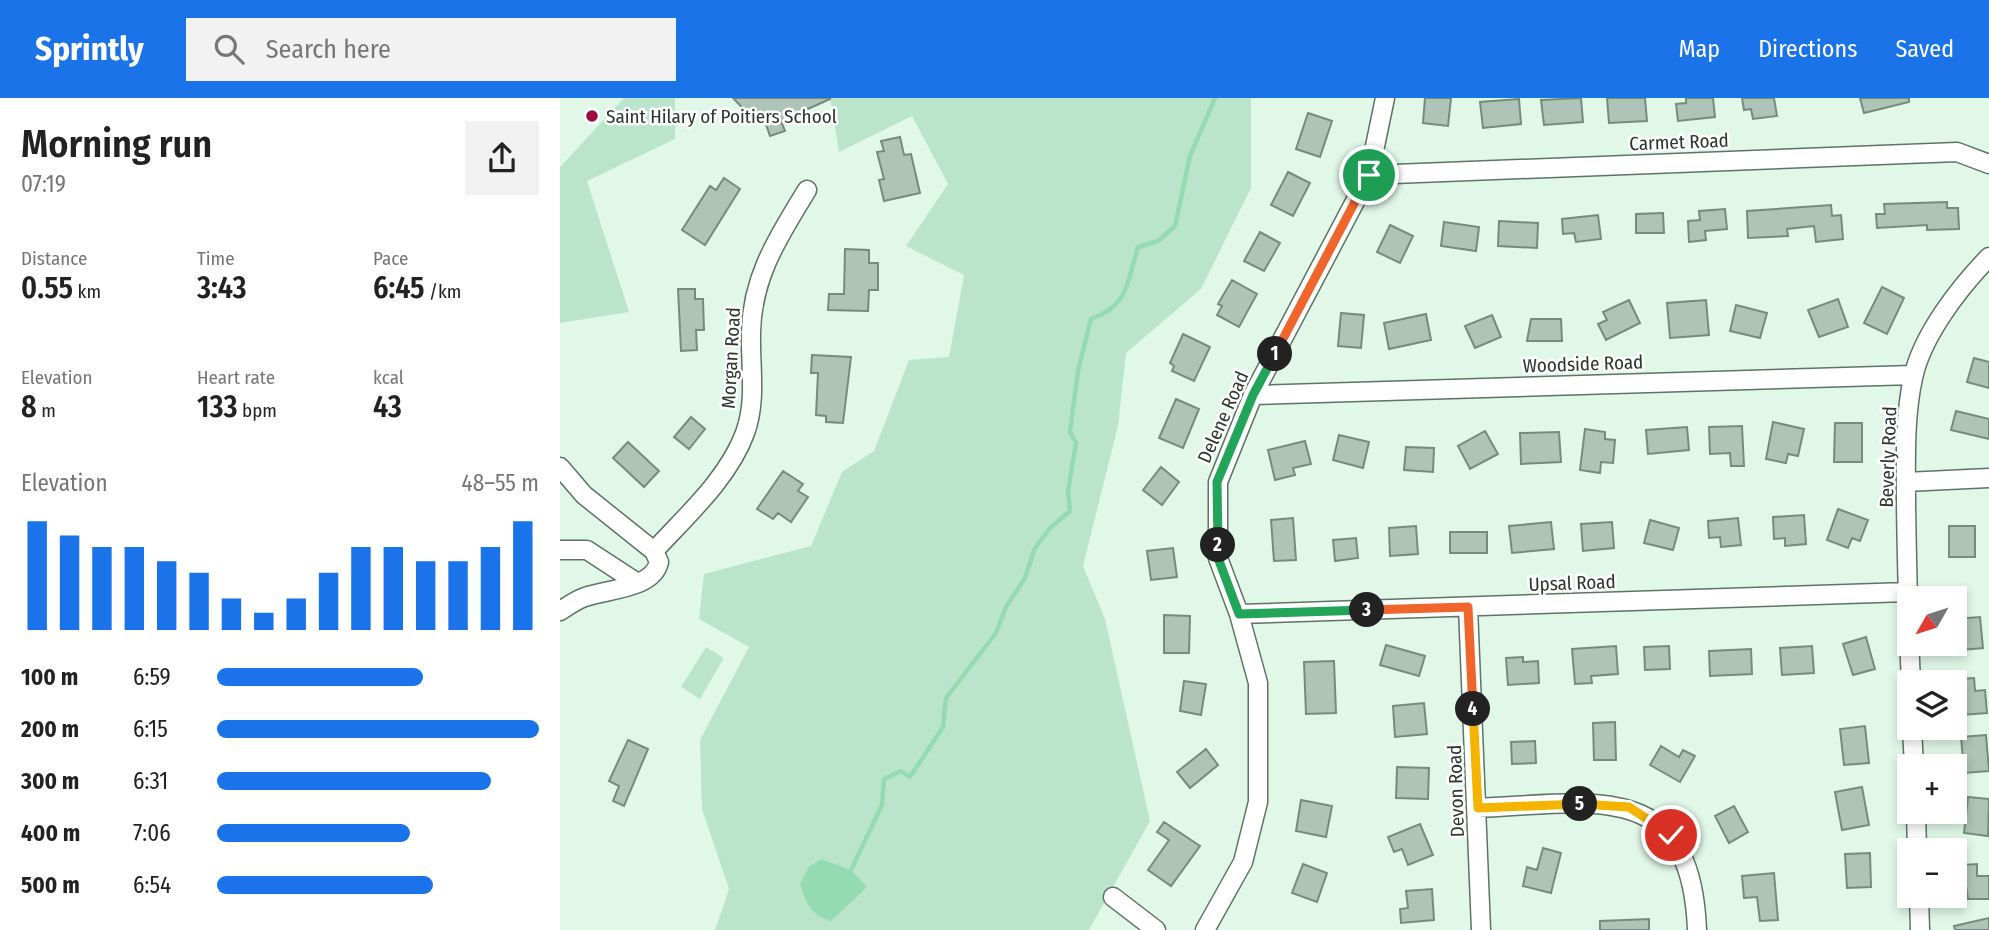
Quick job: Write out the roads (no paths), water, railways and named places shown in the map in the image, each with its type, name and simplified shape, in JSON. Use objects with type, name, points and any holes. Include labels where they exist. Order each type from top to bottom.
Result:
[{"type":"street","name":"Delene Road","points":[[1205,930],[1243,862],[1258,802],[1258,683],[1239,614],[1218,558],[1217,482],[1253,395],[1369,175],[1385,98]]},
{"type":"street","name":"Carmet Road","points":[[1369,175],[1957,152],[1989,164]]},
{"type":"street","name":"Morgan Road","points":[[654,551],[729,465],[745,433],[753,401],[751,330],[764,262],[807,190]]},
{"type":"street","name":"Beverly Road","points":[[1907,586],[1907,430],[1913,375],[1936,326],[1959,289],[1989,257]]},
{"type":"street","name":"Woodside Road","points":[[1253,395],[1913,375]]},
{"type":"street","points":[[560,467],[584,495],[654,551],[659,562],[657,570],[636,582],[584,597],[560,611]]},
{"type":"street","points":[[1906,482],[1989,478]]},
{"type":"street","points":[[560,550],[587,550],[636,582]]},
{"type":"street","name":"Upsal Road","points":[[1239,614],[1897,592]]},
{"type":"street","name":"Devon Road","points":[[1468,607],[1481,930]]},
{"type":"street","points":[[1478,808],[1585,803],[1629,807],[1671,835],[1682,852],[1691,873],[1697,930]]},
{"type":"street","points":[[1113,897],[1156,930]]},
{"type":"street","points":[[1919,908],[1920,930]]},
{"type":"waterway","points":[[851,870],[882,805],[884,779],[901,771],[910,777],[943,727],[946,698],[996,633],[1006,607],[1025,578],[1035,548],[1051,527],[1070,511],[1068,491],[1076,443],[1070,432],[1078,371],[1091,319],[1103,314],[1120,300],[1138,247],[1158,241],[1175,226],[1190,156],[1215,98]]},
{"type":"place","name":"Saint Hilary of Poitiers School","points":[[592,116]]}]
